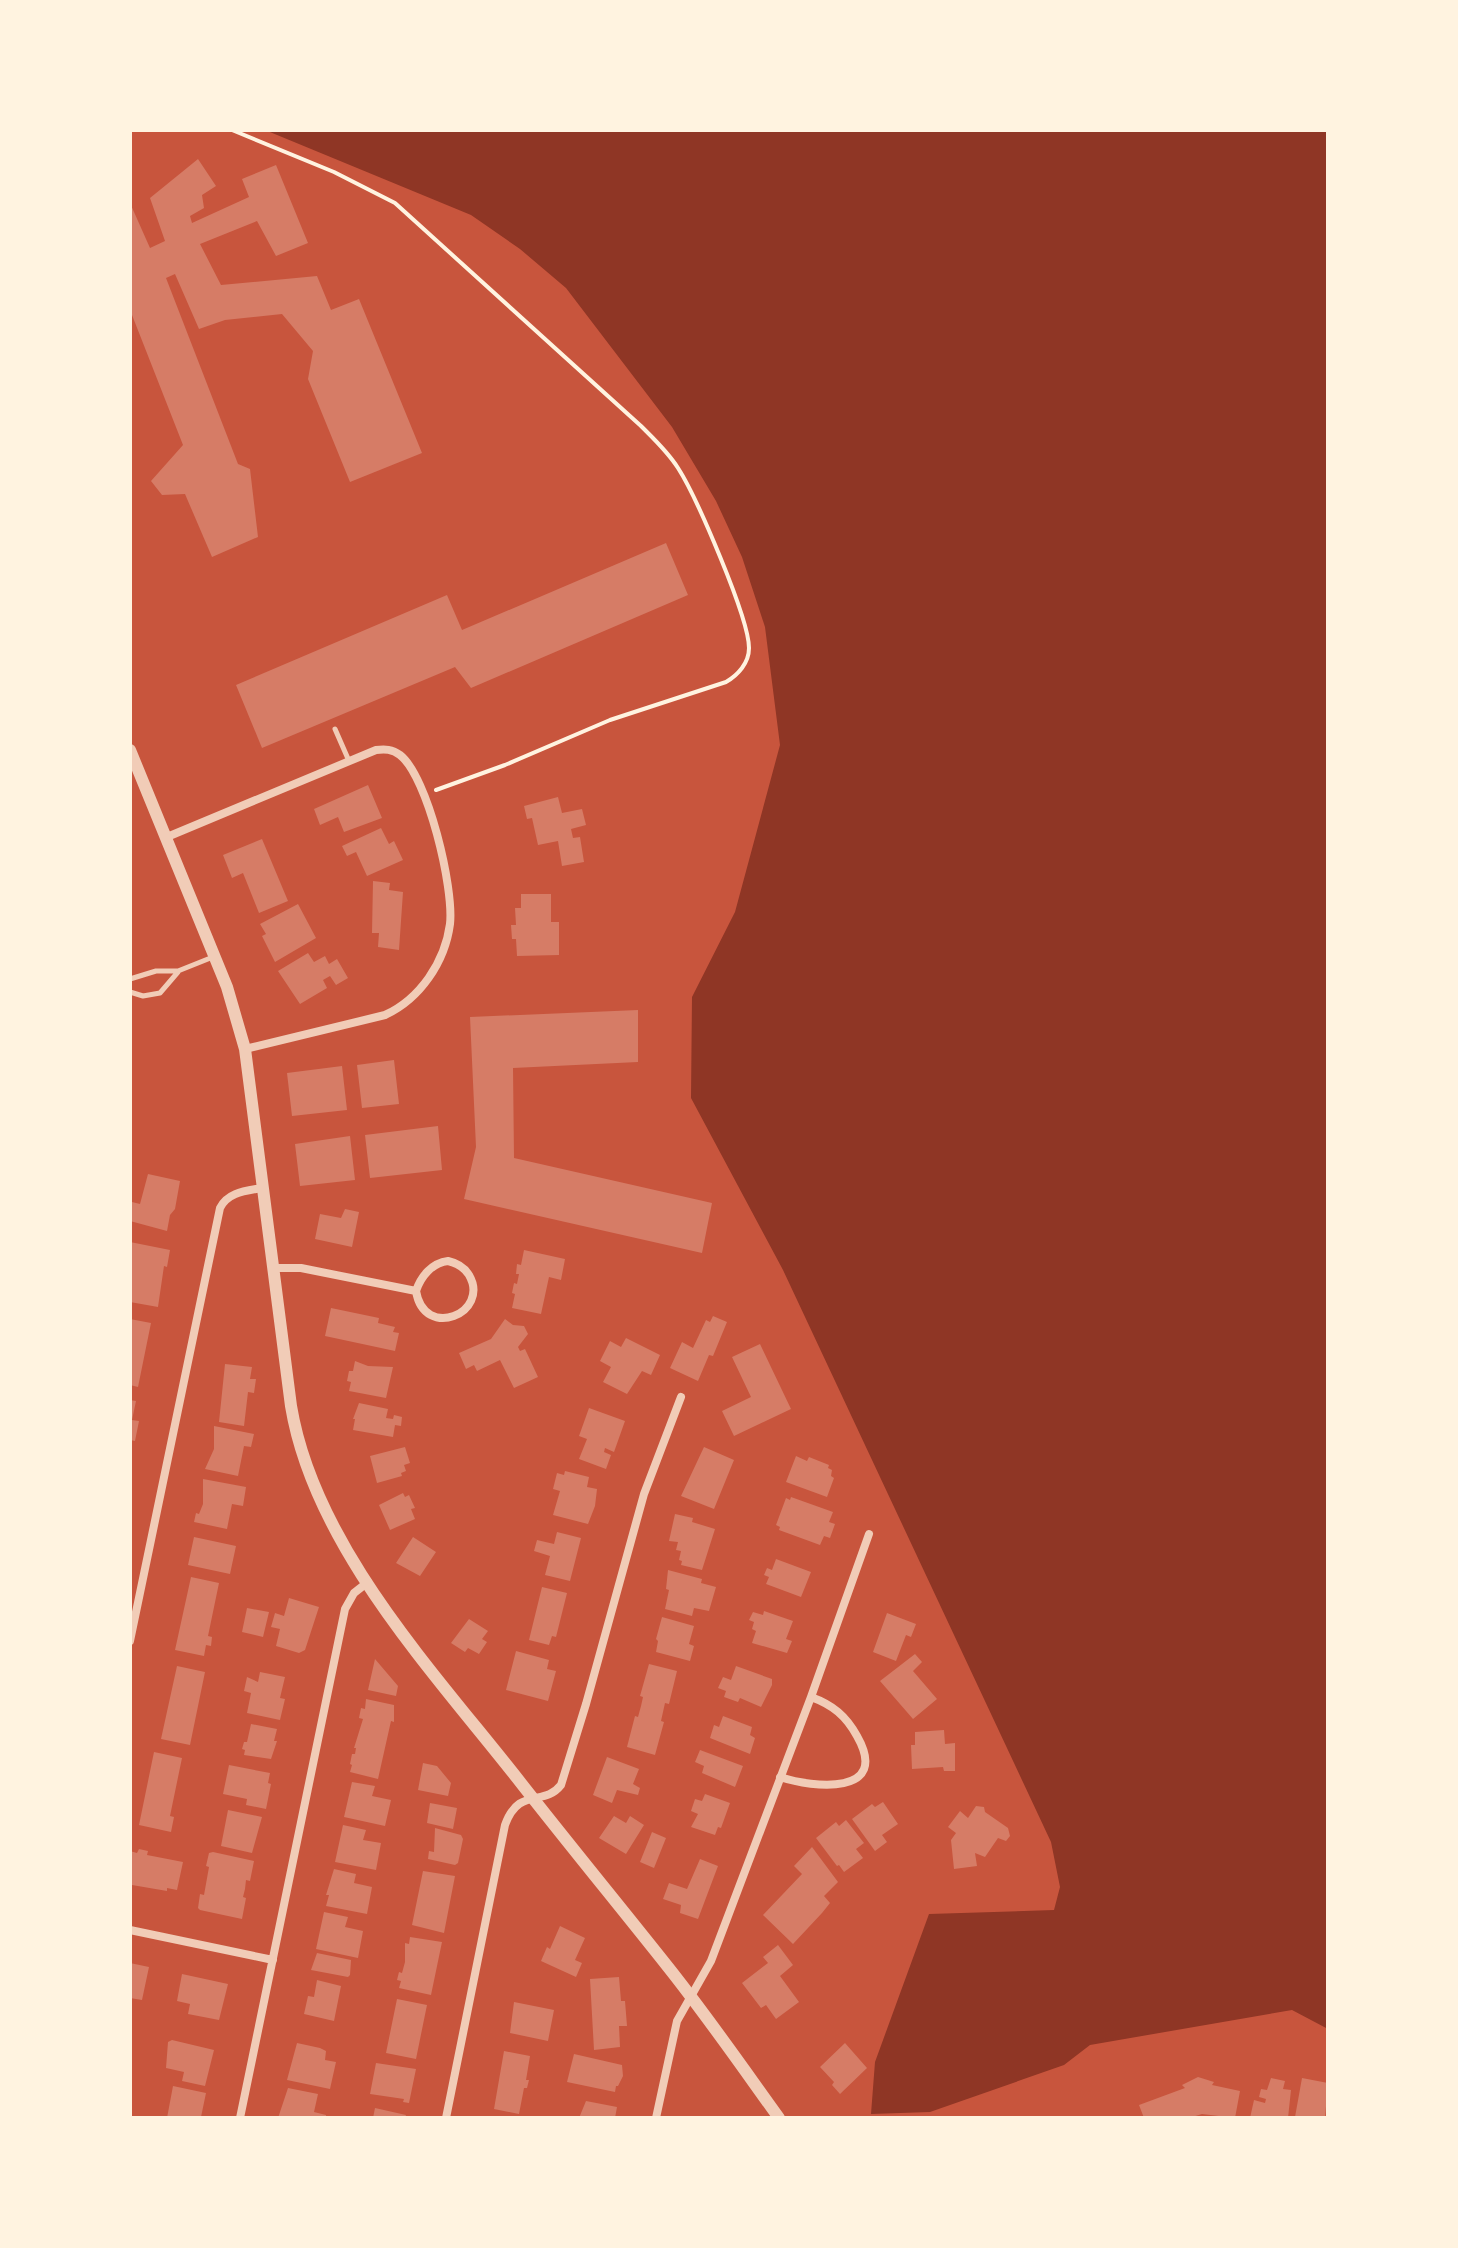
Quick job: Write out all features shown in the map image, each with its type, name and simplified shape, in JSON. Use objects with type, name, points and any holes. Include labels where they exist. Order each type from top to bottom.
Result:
[{"type":"street","points":[[167,837],[368,752],[386,749],[398,753],[411,769],[429,811],[448,880],[450,925],[444,949],[423,986],[394,1011],[245,1049]]},
{"type":"street","points":[[130,750],[233,1005],[245,1049],[291,1406],[302,1456],[330,1518],[368,1582],[425,1663],[691,1996],[779,2118]]},
{"type":"street","points":[[130,1641],[220,1208],[233,1195],[262,1188]]},
{"type":"street","points":[[448,1261],[464,1268],[473,1290],[466,1308],[459,1314],[445,1318],[430,1315],[423,1308],[416,1291],[433,1266],[448,1261]]},
{"type":"street","points":[[273,1268],[301,1268],[416,1291]]},
{"type":"street","points":[[446,2118],[505,1825],[517,1805],[552,1793],[561,1785],[644,1494],[681,1397]]},
{"type":"street","points":[[656,2118],[674,2030],[708,1969],[869,1534]]},
{"type":"street","points":[[240,2118],[345,1609],[354,1593],[368,1582]]},
{"type":"street","points":[[780,1777],[824,1786],[852,1781],[864,1770],[863,1747],[847,1720],[836,1708],[811,1697]]},
{"type":"street","points":[[130,1930],[273,1960]]},
{"type":"lane","points":[[335,729],[349,761]]},
{"type":"lane","points":[[130,979],[156,971],[178,971],[214,957]]},
{"type":"lane","points":[[130,992],[143,996],[160,993],[178,971]]},
{"type":"path","points":[[232,130],[334,172],[395,203],[652,436],[687,482],[745,627],[748,656],[739,672],[726,682],[610,720],[436,791]]},
{"type":"shaded area","points":[[265,130],[1328,130],[1328,2029],[1292,2010],[1090,2045],[1064,2065],[930,2112],[871,2114],[875,2062],[929,1914],[1054,1910],[1060,1887],[1051,1842],[783,1270],[691,1098],[692,997],[735,912],[780,745],[765,627],[742,557],[716,501],[672,427],[566,288],[520,249],[471,215]]},
{"type":"building","points":[[198,159],[216,186],[202,195],[204,208],[190,216],[192,223],[249,197],[242,179],[276,165],[308,243],[276,256],[257,221],[200,244],[221,285],[317,276],[331,310],[359,299],[422,453],[350,482],[308,379],[313,351],[282,314],[225,320],[199,329],[175,274],[166,278],[238,464],[250,469],[258,537],[212,557],[185,494],[162,495],[151,481],[183,445],[130,316],[130,203],[150,248],[165,241],[150,198]]},
{"type":"building","points":[[666,543],[688,595],[471,688],[455,667],[262,748],[236,685],[447,595],[462,630]]},
{"type":"building","points":[[368,785],[382,818],[344,832],[338,817],[320,825],[314,809]]},
{"type":"building","points":[[558,797],[562,813],[582,809],[586,825],[571,829],[573,838],[580,837],[584,862],[562,866],[558,841],[538,845],[532,818],[527,819],[524,806]]},
{"type":"building","points":[[381,828],[389,844],[394,841],[403,860],[367,876],[356,852],[347,856],[342,846]]},
{"type":"building","points":[[262,839],[288,901],[259,913],[243,873],[232,878],[223,855]]},
{"type":"building","points":[[373,881],[390,883],[389,890],[403,892],[399,950],[378,947],[379,933],[372,933]]},
{"type":"building","points":[[521,894],[551,894],[551,922],[559,922],[559,955],[517,956],[511,925],[516,925],[515,908],[521,908]]},
{"type":"building","points":[[298,904],[316,938],[275,962],[262,936],[266,934],[260,924]]},
{"type":"building","points":[[308,953],[314,962],[325,956],[329,964],[337,959],[348,978],[336,985],[330,976],[323,980],[327,988],[300,1004],[278,971]]},
{"type":"building","points":[[638,1010],[638,1062],[513,1068],[514,1158],[712,1203],[702,1253],[464,1199],[476,1147],[470,1017]]},
{"type":"building","points":[[394,1060],[399,1104],[362,1108],[357,1065]]},
{"type":"building","points":[[342,1066],[347,1110],[292,1116],[287,1073]]},
{"type":"building","points":[[438,1126],[442,1170],[370,1178],[365,1135]]},
{"type":"building","points":[[350,1136],[355,1180],[300,1186],[295,1144]]},
{"type":"building","points":[[148,1174],[180,1181],[167,1231],[130,1221],[132,1202],[140,1204]]},
{"type":"building","points":[[345,1209],[359,1212],[352,1247],[315,1239],[320,1214],[341,1218]]},
{"type":"building","points":[[130,1242],[170,1250],[167,1267],[164,1266],[158,1307],[130,1302]]},
{"type":"building","points":[[524,1250],[565,1259],[561,1280],[549,1277],[541,1314],[512,1308],[514,1283],[517,1284],[519,1274],[516,1274],[517,1264],[521,1265]]},
{"type":"building","points":[[331,1308],[379,1318],[378,1323],[395,1327],[393,1332],[399,1333],[395,1351],[325,1336]]},
{"type":"building","points":[[713,1316],[727,1322],[713,1356],[709,1355],[698,1381],[670,1368],[682,1342],[693,1348],[706,1320],[710,1322]]},
{"type":"building","points":[[130,1319],[151,1323],[138,1387],[130,1385]]},
{"type":"building","points":[[505,1319],[513,1325],[524,1326],[528,1334],[518,1347],[520,1351],[525,1349],[538,1377],[514,1388],[500,1360],[477,1371],[474,1365],[466,1369],[459,1353],[491,1339]]},
{"type":"building","points":[[626,1338],[660,1355],[651,1375],[642,1371],[627,1394],[603,1382],[611,1367],[600,1361],[610,1341],[621,1347]]},
{"type":"building","points":[[760,1344],[791,1409],[734,1436],[722,1411],[751,1397],[732,1357]]},
{"type":"building","points":[[355,1361],[368,1366],[393,1367],[386,1398],[349,1391],[349,1371],[353,1371]]},
{"type":"building","points":[[225,1364],[252,1367],[250,1379],[256,1379],[254,1393],[248,1392],[244,1426],[219,1422]]},
{"type":"building","points":[[130,1400],[136,1401],[132,1420],[139,1421],[135,1441],[130,1440]]},
{"type":"building","points":[[359,1403],[388,1409],[386,1418],[393,1419],[394,1415],[402,1417],[401,1426],[395,1425],[393,1437],[353,1430]]},
{"type":"building","points":[[589,1408],[625,1421],[614,1452],[605,1448],[604,1452],[611,1455],[606,1469],[579,1459],[587,1439],[579,1436]]},
{"type":"building","points":[[214,1426],[254,1434],[251,1447],[244,1446],[238,1476],[205,1469],[214,1449]]},
{"type":"building","points":[[405,1447],[410,1463],[404,1465],[406,1471],[401,1473],[402,1476],[377,1483],[370,1456]]},
{"type":"building","points":[[704,1447],[734,1460],[714,1509],[681,1496]]},
{"type":"building","points":[[796,1456],[807,1461],[809,1457],[829,1465],[834,1478],[827,1497],[786,1482]]},
{"type":"building","points":[[565,1471],[589,1477],[587,1487],[597,1489],[588,1524],[553,1515],[560,1491],[553,1489],[557,1473],[564,1475]]},
{"type":"building","points":[[203,1479],[246,1487],[243,1506],[232,1504],[227,1529],[194,1522],[203,1504]]},
{"type":"building","points":[[403,1493],[405,1497],[409,1495],[415,1508],[411,1509],[415,1519],[390,1530],[379,1505]]},
{"type":"building","points":[[791,1497],[833,1512],[829,1522],[835,1524],[830,1538],[824,1536],[820,1545],[779,1530],[780,1527],[776,1525],[786,1498],[790,1500]]},
{"type":"building","points":[[675,1514],[693,1518],[692,1522],[715,1529],[702,1570],[681,1565],[681,1551],[676,1550],[678,1542],[669,1541]]},
{"type":"building","points":[[557,1532],[581,1538],[570,1581],[545,1575],[550,1556],[534,1551],[537,1540],[554,1544]]},
{"type":"building","points":[[194,1537],[236,1546],[230,1574],[188,1565]]},
{"type":"building","points":[[413,1537],[436,1552],[420,1576],[396,1563]]},
{"type":"building","points":[[776,1559],[811,1572],[801,1597],[766,1584],[769,1577],[764,1575],[767,1568],[772,1570]]},
{"type":"building","points":[[668,1570],[702,1579],[701,1583],[716,1587],[709,1611],[694,1608],[692,1616],[665,1609],[669,1590],[666,1589]]},
{"type":"building","points":[[191,1577],[219,1583],[208,1636],[212,1637],[211,1646],[206,1645],[204,1656],[175,1650]]},
{"type":"building","points":[[542,1587],[567,1593],[556,1637],[552,1636],[549,1645],[529,1640]]},
{"type":"building","points":[[289,1598],[319,1607],[305,1650],[299,1653],[276,1646],[280,1629],[271,1627],[275,1613],[284,1616]]},
{"type":"building","points":[[247,1608],[269,1612],[263,1637],[242,1632]]},
{"type":"building","points":[[764,1611],[793,1621],[786,1639],[792,1641],[787,1653],[752,1643],[756,1631],[752,1629],[754,1622],[749,1620],[753,1612],[763,1615]]},
{"type":"building","points":[[887,1613],[916,1624],[911,1637],[906,1635],[896,1661],[873,1652]]},
{"type":"building","points":[[662,1617],[694,1626],[689,1644],[694,1646],[690,1661],[656,1652]]},
{"type":"building","points":[[469,1619],[488,1631],[482,1639],[487,1642],[479,1654],[468,1648],[465,1652],[451,1643]]},
{"type":"building","points":[[516,1651],[549,1660],[547,1669],[556,1671],[548,1701],[506,1690]]},
{"type":"building","points":[[915,1654],[922,1662],[913,1671],[937,1699],[913,1719],[880,1681]]},
{"type":"building","points":[[375,1659],[398,1686],[396,1696],[368,1690]]},
{"type":"building","points":[[649,1664],[677,1671],[669,1704],[665,1703],[661,1721],[664,1722],[655,1755],[627,1747],[635,1716],[638,1717],[641,1706],[643,1697],[640,1696]]},
{"type":"building","points":[[177,1666],[205,1672],[190,1745],[161,1739]]},
{"type":"building","points":[[736,1666],[772,1679],[761,1707],[740,1698],[738,1702],[724,1697],[726,1691],[718,1688],[723,1677],[731,1680]]},
{"type":"building","points":[[260,1672],[285,1677],[280,1698],[285,1699],[280,1720],[247,1713],[251,1693],[244,1691],[247,1677],[258,1682]]},
{"type":"building","points":[[366,1699],[394,1705],[394,1722],[391,1721],[378,1779],[350,1772],[363,1719],[359,1718],[361,1708],[365,1709]]},
{"type":"building","points":[[723,1716],[752,1727],[750,1735],[755,1738],[750,1754],[710,1738],[714,1725],[719,1727]]},
{"type":"building","points":[[251,1724],[277,1729],[271,1759],[244,1755],[245,1750],[242,1749]]},
{"type":"building","points":[[944,1730],[945,1744],[955,1743],[955,1771],[944,1771],[943,1767],[912,1769],[911,1745],[915,1745],[915,1732]]},
{"type":"building","points":[[700,1750],[743,1766],[735,1787],[702,1773],[704,1766],[695,1762]]},
{"type":"building","points":[[154,1752],[182,1758],[170,1816],[174,1817],[171,1832],[139,1825]]},
{"type":"building","points":[[607,1757],[639,1769],[633,1784],[640,1788],[638,1795],[617,1790],[612,1803],[593,1795]]},
{"type":"building","points":[[423,1763],[437,1766],[451,1783],[448,1796],[418,1790]]},
{"type":"building","points":[[229,1765],[270,1773],[266,1809],[246,1805],[247,1799],[223,1794]]},
{"type":"building","points":[[352,1782],[375,1786],[372,1796],[391,1800],[385,1826],[344,1817]]},
{"type":"building","points":[[705,1794],[730,1803],[721,1828],[718,1827],[715,1835],[691,1827],[698,1814],[691,1811],[695,1799],[702,1801]]},
{"type":"building","points":[[883,1802],[898,1824],[882,1835],[887,1842],[875,1851],[852,1819],[872,1804],[875,1807]]},
{"type":"building","points":[[430,1803],[457,1808],[453,1829],[427,1823]]},
{"type":"building","points":[[976,1806],[984,1807],[985,1812],[1008,1828],[1010,1836],[1006,1841],[998,1838],[985,1857],[975,1853],[977,1866],[954,1869],[951,1840],[956,1833],[948,1827],[960,1811],[968,1818]]},
{"type":"building","points":[[228,1810],[262,1817],[252,1853],[221,1846]]},
{"type":"building","points":[[614,1816],[626,1823],[630,1816],[644,1825],[626,1854],[599,1838]]},
{"type":"building","points":[[846,1820],[864,1843],[856,1849],[863,1858],[844,1872],[816,1838],[836,1822],[839,1826]]},
{"type":"building","points":[[343,1825],[366,1830],[363,1840],[381,1843],[376,1870],[335,1862]]},
{"type":"building","points":[[435,1828],[461,1835],[463,1839],[455,1865],[428,1859],[429,1851],[434,1852]]},
{"type":"building","points":[[652,1832],[666,1838],[654,1868],[640,1862]]},
{"type":"building","points":[[812,1847],[838,1882],[824,1896],[830,1903],[793,1944],[763,1915],[802,1874],[794,1866]]},
{"type":"building","points":[[139,1849],[148,1851],[147,1855],[183,1862],[177,1890],[132,1885],[130,1851],[137,1853]]},
{"type":"building","points":[[209,1853],[254,1861],[250,1881],[246,1880],[242,1919],[198,1908],[200,1894],[204,1895]]},
{"type":"building","points":[[700,1859],[718,1866],[698,1919],[680,1913],[681,1905],[663,1899],[669,1883],[687,1889]]},
{"type":"building","points":[[334,1869],[356,1874],[354,1883],[372,1887],[367,1914],[326,1906]]},
{"type":"building","points":[[423,1871],[455,1876],[444,1933],[412,1925]]},
{"type":"building","points":[[324,1912],[348,1917],[345,1927],[363,1931],[358,1958],[316,1949]]},
{"type":"building","points":[[560,1926],[585,1938],[575,1960],[582,1963],[576,1977],[541,1961]]},
{"type":"building","points":[[410,1937],[442,1942],[431,1995],[399,1988],[401,1981],[397,1980],[405,1962],[405,1943],[409,1944]]},
{"type":"building","points":[[778,1945],[793,1965],[780,1976],[799,2002],[776,2019],[766,2005],[761,2008],[742,1983],[768,1963],[763,1957]]},
{"type":"building","points":[[317,1953],[351,1960],[350,1975],[311,1970]]},
{"type":"building","points":[[130,1963],[149,1967],[142,2000],[130,1998]]},
{"type":"building","points":[[182,1974],[228,1984],[219,2020],[188,2014],[190,2004],[177,2001]]},
{"type":"building","points":[[619,1977],[627,2026],[619,2026],[620,2047],[594,2050],[590,1979]]},
{"type":"building","points":[[317,1980],[341,1986],[334,2021],[304,2014],[308,1996],[314,1997]]},
{"type":"building","points":[[397,1999],[427,2005],[416,2059],[386,2053]]},
{"type":"building","points":[[514,2002],[554,2010],[548,2041],[510,2033]]},
{"type":"building","points":[[172,2040],[214,2050],[205,2086],[182,2081],[184,2072],[166,2068],[168,2042]]},
{"type":"building","points":[[297,2043],[320,2048],[326,2051],[325,2060],[336,2062],[330,2089],[287,2080]]},
{"type":"building","points":[[845,2043],[867,2068],[840,2094],[820,2067]]},
{"type":"building","points":[[504,2051],[530,2056],[526,2080],[529,2080],[527,2088],[524,2088],[519,2114],[494,2109]]},
{"type":"building","points":[[574,2054],[622,2065],[623,2076],[615,2092],[567,2082]]},
{"type":"building","points":[[376,2063],[416,2069],[409,2103],[403,2102],[404,2099],[370,2094]]},
{"type":"building","points":[[1198,2077],[1214,2082],[1212,2085],[1240,2091],[1235,2118],[1202,2114],[1189,2118],[1144,2118],[1139,2105],[1185,2088],[1182,2085]]},
{"type":"building","points":[[1271,2078],[1285,2081],[1283,2089],[1291,2090],[1288,2118],[1250,2118],[1254,2100],[1265,2103],[1266,2099],[1259,2097],[1261,2089],[1267,2090]]},
{"type":"building","points":[[1302,2078],[1328,2083],[1325,2118],[1295,2117]]},
{"type":"building","points":[[173,2086],[206,2093],[201,2117],[167,2118]]},
{"type":"building","points":[[288,2088],[318,2094],[314,2112],[326,2115],[326,2118],[278,2118]]},
{"type":"building","points":[[586,2101],[617,2107],[615,2118],[579,2118]]},
{"type":"building","points":[[375,2108],[406,2115],[405,2118],[373,2118]]}]
